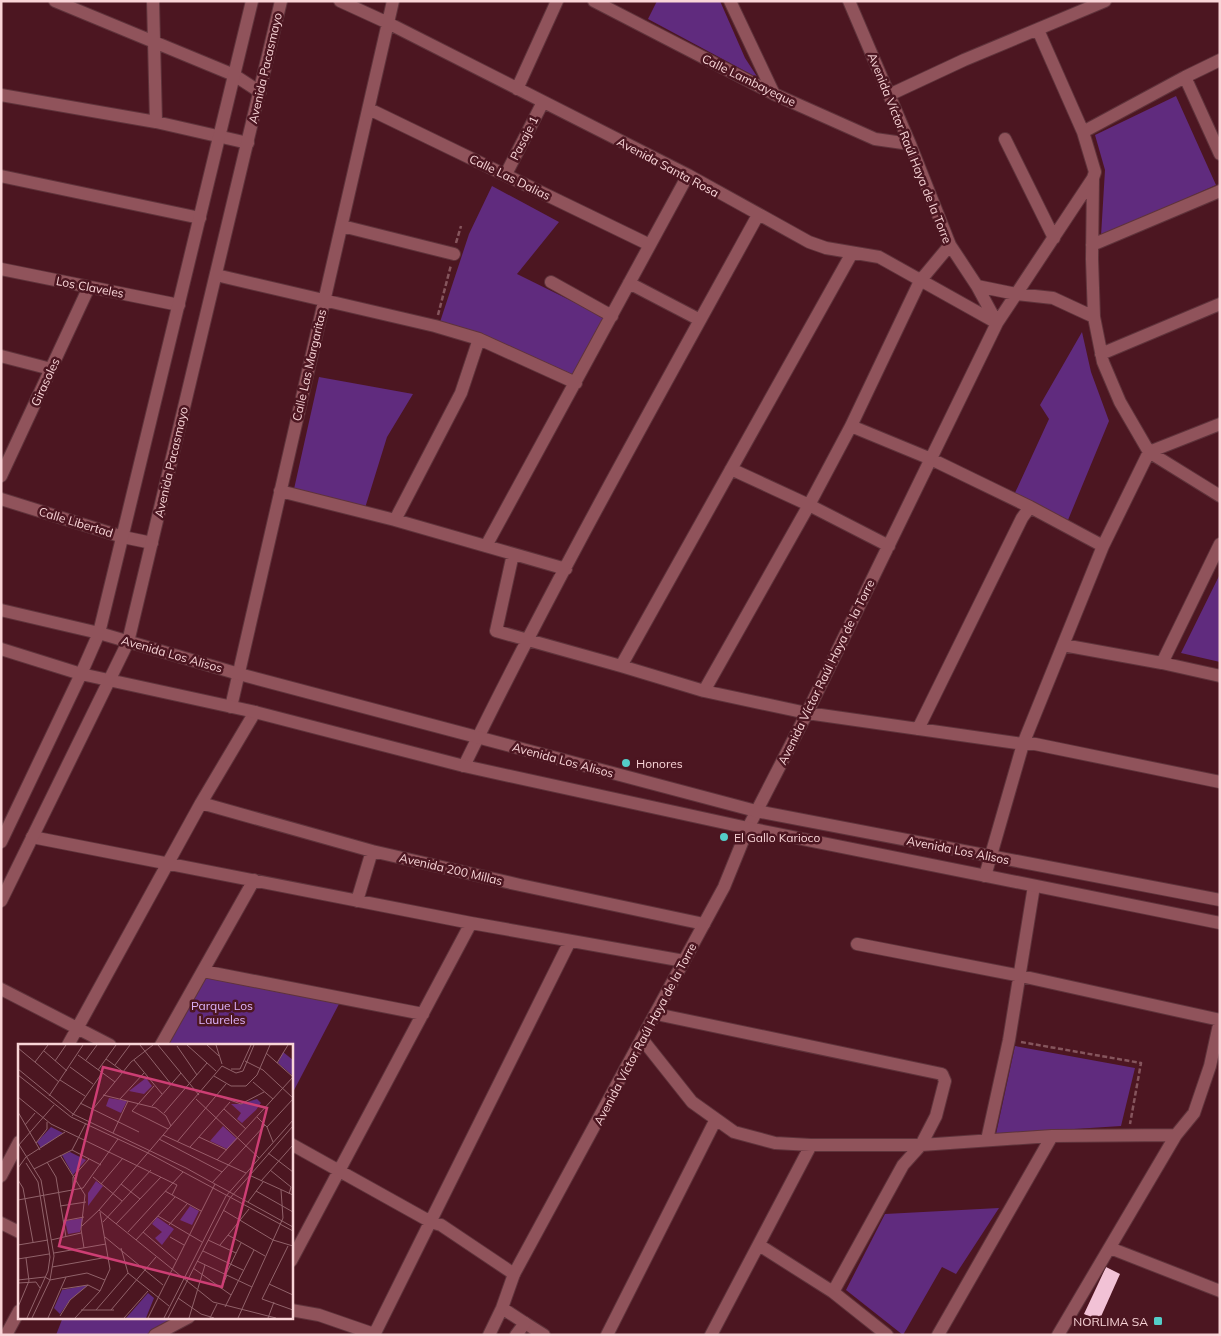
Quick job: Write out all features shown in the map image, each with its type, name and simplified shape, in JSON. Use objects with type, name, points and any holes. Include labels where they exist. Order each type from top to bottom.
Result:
[{"type":"street","points":[[55,1],[234,75],[260,92]]},
{"type":"street","points":[[153,1],[156,43],[156,122]]},
{"type":"street","points":[[3,835],[82,674],[99,633],[252,1]]},
{"type":"street","name":"Avenida Pacasmayo","points":[[1,901],[128,642],[281,1]]},
{"type":"street","name":"Avenida Santa Rosa","points":[[340,1],[388,23],[688,175],[809,242],[852,253],[879,257],[998,323]]},
{"type":"street","name":"Calle Las Margaritas","points":[[231,707],[393,1]]},
{"type":"street","points":[[517,89],[557,1]]},
{"type":"street","name":"Calle Lambayeque","points":[[594,1],[774,94],[875,139],[910,144]]},
{"type":"street","points":[[730,1],[774,94]]},
{"type":"street","points":[[850,4],[864,1]]},
{"type":"street","points":[[889,95],[964,60],[1105,1]]},
{"type":"street","name":"Avenida Víctor Raúl Haya de la Torre","points":[[489,1335],[502,1308],[514,1274],[724,887],[756,811],[807,713],[998,323],[978,286],[950,245],[910,144],[850,4]]},
{"type":"street","points":[[998,323],[1093,178],[1095,172],[1083,132],[1038,30]]},
{"type":"street","points":[[1083,132],[1220,60]]},
{"type":"street","points":[[1185,77],[1220,154]]},
{"type":"street","points":[[1,95],[156,122],[248,142]]},
{"type":"street","name":"Pasaje 1","points":[[506,174],[543,102]]},
{"type":"street","name":"Calle Las Dalias","points":[[369,108],[650,245]]},
{"type":"street","points":[[1006,139],[1054,238]]},
{"type":"street","points":[[486,546],[688,175]]},
{"type":"street","points":[[1,176],[200,218]]},
{"type":"street","points":[[1093,178],[1094,318],[1102,362],[1120,402],[1149,452],[1220,496]]},
{"type":"street","points":[[1092,245],[1220,190]]},
{"type":"street","points":[[464,766],[526,641],[627,452],[758,215]]},
{"type":"street","points":[[342,226],[454,254]]},
{"type":"street","points":[[704,691],[809,505],[851,426],[920,281],[950,245]]},
{"type":"street","points":[[621,666],[852,253]]},
{"type":"street","name":"Los Claveles","points":[[1,269],[178,305]]},
{"type":"street","points":[[216,275],[435,326],[479,340],[576,383]]},
{"type":"street","points":[[551,282],[612,316]]},
{"type":"street","points":[[630,284],[700,320]]},
{"type":"street","points":[[978,286],[1016,294],[1053,298],[1094,318]]},
{"type":"street","name":"Girasoles","points":[[1,476],[88,287]]},
{"type":"street","points":[[1101,354],[1220,304]]},
{"type":"street","points":[[395,520],[461,393],[479,340]]},
{"type":"street","points":[[1,356],[51,369]]},
{"type":"street","points":[[985,876],[1024,744],[1103,546],[1149,452],[1220,424]]},
{"type":"street","points":[[851,426],[931,459],[1030,507],[1103,546]]},
{"type":"street","points":[[731,469],[809,505],[889,546]]},
{"type":"street","points":[[280,491],[395,520],[566,569]]},
{"type":"street","name":"Calle Libertad","points":[[1,499],[123,537],[152,543]]},
{"type":"street","points":[[918,729],[1022,518],[1030,507]]},
{"type":"street","points":[[1162,663],[1220,544]]},
{"type":"street","points":[[513,554],[496,631],[526,641],[621,666],[704,691],[807,713],[1035,744],[1220,782]]},
{"type":"street","name":"Avenida Los Alisos","points":[[1,610],[99,633],[239,674],[756,811],[1220,900]]},
{"type":"street","points":[[1063,645],[1162,663],[1220,676]]},
{"type":"street","name":"Avenida Los Alisos","points":[[1,649],[109,681],[255,712],[464,766],[748,828],[1220,923]]},
{"type":"street","points":[[69,1044],[202,803],[255,712]]},
{"type":"street","name":"Avenida 200 Millas","points":[[202,803],[372,851],[704,924]]},
{"type":"street","points":[[32,837],[471,923],[684,961]]},
{"type":"street","points":[[357,901],[372,851]]},
{"type":"street","points":[[162,1044],[254,880]]},
{"type":"street","points":[[987,1140],[1021,976],[1034,886]]},
{"type":"street","points":[[294,1247],[339,1171],[471,923]]},
{"type":"street","points":[[292,1310],[319,1315],[374,1334],[570,941]]},
{"type":"street","points":[[857,944],[1021,976],[1220,1020],[1210,1066],[1194,1112],[1176,1135],[1060,1334]]},
{"type":"street","points":[[203,971],[423,1014]]},
{"type":"street","points":[[1,989],[108,1044]]},
{"type":"street","points":[[656,1014],[942,1074],[945,1081],[936,1116],[921,1145],[903,1165],[833,1292]]},
{"type":"street","points":[[642,1039],[692,1102],[734,1132],[775,1143],[810,1145],[921,1145],[1052,1136],[1176,1135]]},
{"type":"street","points":[[607,1335],[716,1119]]},
{"type":"street","points":[[938,1335],[1052,1136]]},
{"type":"street","points":[[1,1176],[18,1144]]},
{"type":"street","points":[[292,1145],[431,1222],[441,1225],[514,1274]]},
{"type":"street","points":[[712,1335],[810,1145]]},
{"type":"street","points":[[1,1223],[18,1232]]},
{"type":"street","points":[[760,1245],[833,1292],[887,1335]]},
{"type":"street","points":[[1110,1248],[1218,1286]]},
{"type":"street","points":[[502,1308],[544,1335]]},
{"type":"street","points":[[6,1335],[18,1313]]},
{"type":"street","points":[[155,1335],[187,1318]]},
{"type":"street","points":[[516,1335],[525,1323]]},
{"type":"path","points":[[435,326],[460,226]]},
{"type":"path","points":[[1009,1040],[1141,1063],[1128,1136]]},
{"type":"green space","points":[[657,1],[720,1],[745,58],[758,78],[648,19]]},
{"type":"green space","points":[[1176,96],[1216,185],[1101,236],[1105,170],[1095,135]]},
{"type":"green space","points":[[492,186],[559,222],[517,274],[606,318],[576,376],[484,336],[440,322],[469,234]]},
{"type":"green space","points":[[1082,332],[1091,372],[1109,421],[1068,520],[1014,495],[1049,419],[1040,405]]},
{"type":"green space","points":[[319,377],[413,394],[387,437],[365,508],[294,489]]},
{"type":"green space","points":[[1220,574],[1220,662],[1181,653]]},
{"type":"green space","name":"Parque Los Laureles","points":[[205,976],[339,1004],[292,1094],[292,1044],[167,1044]]},
{"type":"green space","points":[[1015,1046],[1135,1068],[1121,1126],[996,1134]]},
{"type":"green space","points":[[999,1208],[956,1274],[942,1267],[903,1335],[846,1290],[885,1214]]},
{"type":"green space","points":[[63,1318],[177,1318],[145,1335],[56,1335]]},
{"type":"building","points":[[1106,1267],[1120,1274],[1099,1321],[1084,1314]]},
{"type":"place","name":"Honores","points":[[626,763]]},
{"type":"place","name":"El Gallo Karioco","points":[[724,837]]},
{"type":"place","name":"NORLIMA SA","points":[[1158,1321]]}]
